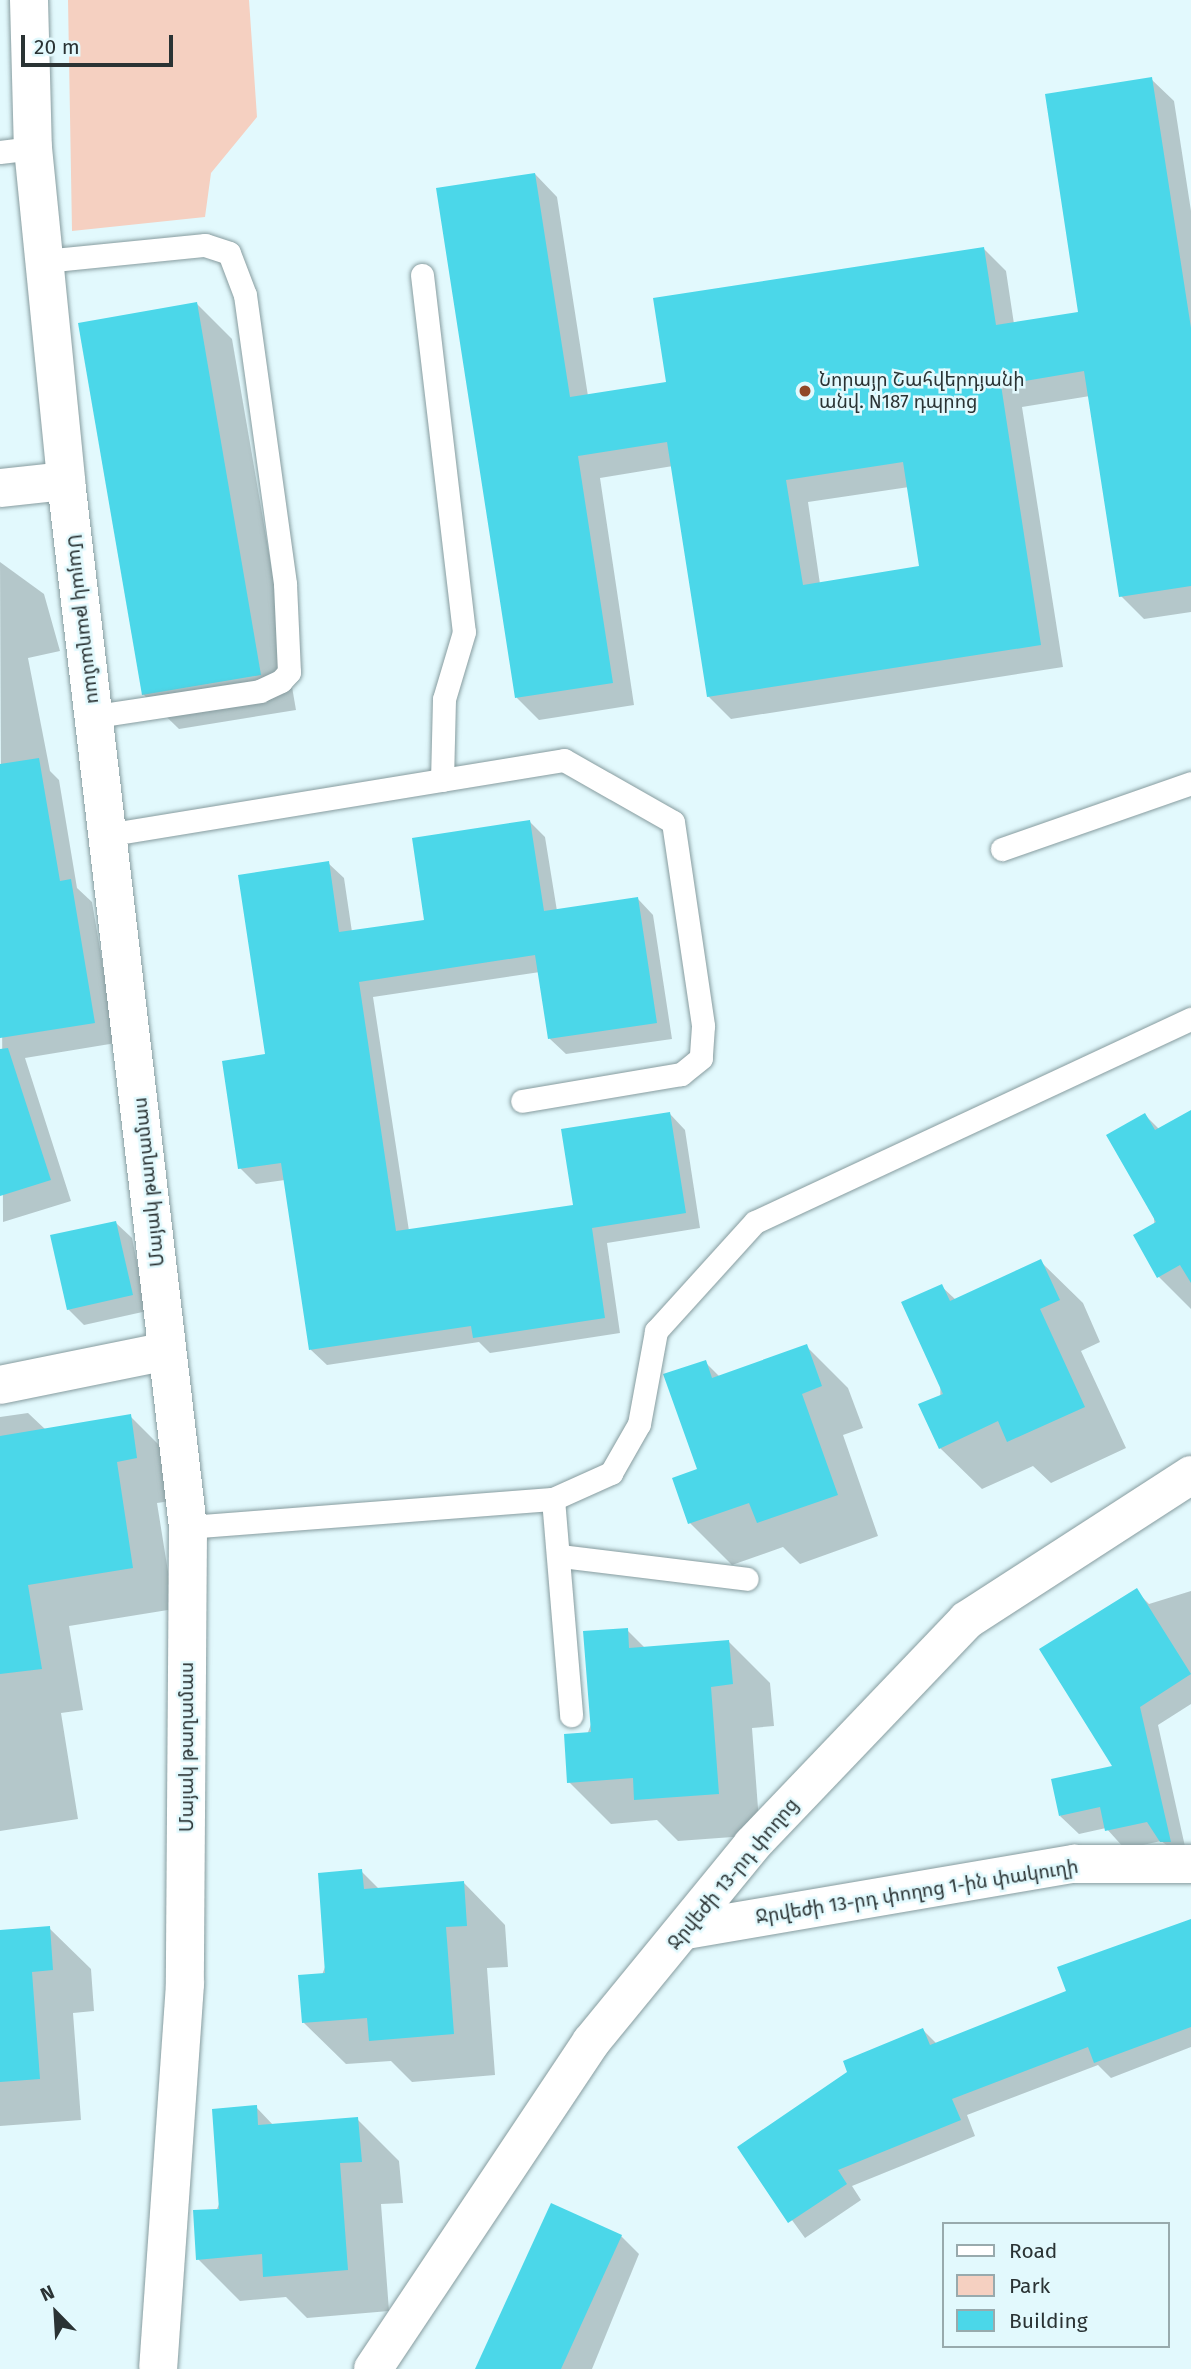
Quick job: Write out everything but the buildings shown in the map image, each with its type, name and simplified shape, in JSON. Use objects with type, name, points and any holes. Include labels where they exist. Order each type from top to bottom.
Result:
[{"type":"street","name":"Մայակ թաղամաս","points":[[29,0],[16,150],[44,261],[66,481],[112,834],[188,1527],[185,1984],[158,2367]]},
{"type":"street","points":[[0,488],[66,481]]},
{"type":"street","points":[[0,1385],[167,1351]]},
{"type":"street","name":"Ջրվեժի 13-րդ փողոց","points":[[373,2369],[591,2042],[686,1930],[752,1845],[967,1620],[1191,1475]]},
{"type":"street","name":"Ջրվեժի 13-րդ փողոց 1-ին փակուղի","points":[[686,1930],[1074,1864],[1191,1864]]},
{"type":"lane","points":[[44,261],[205,245],[229,253],[245,295],[285,584],[289,672],[281,681],[260,691],[97,716]]},
{"type":"lane","points":[[422,275],[464,632],[444,699],[442,780]]},
{"type":"lane","points":[[112,834],[564,760],[673,822],[703,1026],[701,1058],[681,1073],[522,1101]]},
{"type":"lane","points":[[1002,849],[1191,783]]},
{"type":"lane","points":[[188,1527],[553,1499],[611,1473],[639,1424],[656,1331],[755,1222],[1191,1019]]},
{"type":"lane","points":[[553,1499],[561,1556],[571,1715]]},
{"type":"lane","points":[[561,1556],[747,1579]]},
{"type":"green space","points":[[68,0],[249,0],[257,117],[211,173],[205,217],[72,231]]},
{"type":"place","name":"Նորայր Շահվերդյանի անվ. N187 դպրոց","points":[[805,391]]}]
